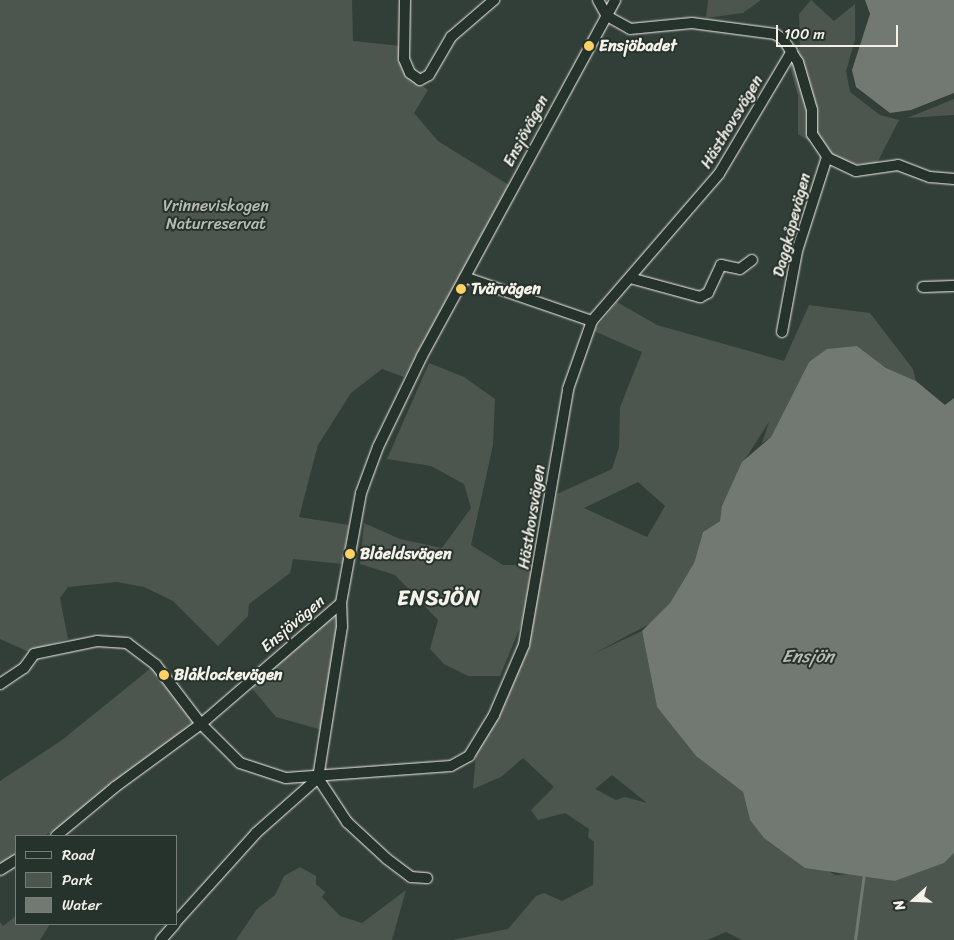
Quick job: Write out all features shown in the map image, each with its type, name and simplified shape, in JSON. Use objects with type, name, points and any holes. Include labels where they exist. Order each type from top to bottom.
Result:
[{"type":"street","points":[[405,0],[404,59],[410,74],[420,80],[429,75],[451,37],[494,0]]},
{"type":"street","points":[[598,0],[607,16]]},
{"type":"street","name":"Ensjövägen","points":[[201,724],[341,603],[367,473],[422,356],[467,278],[615,0]]},
{"type":"street","name":"Daggkåpevägen","points":[[607,16],[630,29],[680,22],[763,31],[783,39],[792,51],[807,90],[812,134],[827,157],[856,171],[898,165],[930,177],[954,179]]},
{"type":"street","name":"Hästhovsvägen","points":[[201,724],[231,756],[255,770],[286,778],[318,778],[450,766],[469,756],[485,734],[524,645],[568,389],[592,321],[718,174],[792,51]]},
{"type":"street","name":"Daggkåpevägen","points":[[782,332],[797,251],[827,157]]},
{"type":"street","points":[[630,278],[700,297],[708,293],[720,265],[740,269],[752,260]]},
{"type":"street","points":[[467,278],[592,321]]},
{"type":"street","points":[[923,287],[954,286]]},
{"type":"street","points":[[178,921],[256,833],[318,778],[342,627],[341,603]]},
{"type":"street","points":[[0,684],[24,668],[34,654],[97,641],[127,643],[156,664],[201,724],[114,787],[57,835]]},
{"type":"street","points":[[318,778],[347,822],[387,859],[411,877],[428,878]]},
{"type":"street","points":[[0,870],[15,861]]},
{"type":"street","points":[[161,940],[174,925]]},
{"type":"green space","name":"Vrinneviskogen Naturreservat","points":[[0,0],[352,0],[353,41],[401,46],[406,75],[428,90],[414,113],[438,141],[509,185],[404,377],[382,369],[351,393],[318,445],[299,517],[349,525],[343,564],[293,559],[290,573],[249,604],[248,616],[218,646],[173,601],[144,587],[117,582],[68,587],[60,598],[68,639],[29,652],[0,639]]},
{"type":"green space","points":[[708,0],[761,0],[743,13],[706,18]]},
{"type":"green space","points":[[811,0],[834,21],[855,4],[855,40],[846,71],[850,92],[880,115],[899,120],[876,165],[842,163],[798,134],[798,96],[790,67],[800,47],[799,14]]},
{"type":"green space","points":[[954,99],[954,115],[907,118]]},
{"type":"green space","points":[[617,302],[657,325],[784,361],[809,305],[870,313],[913,369],[916,381],[886,368],[857,346],[809,362],[771,437],[762,443],[769,422],[739,469],[720,521],[703,532],[694,563],[670,603],[655,621],[591,655],[642,631],[657,707],[696,756],[743,792],[750,820],[835,875],[864,873],[895,881],[944,863],[954,853],[954,940],[742,940],[726,932],[707,940],[452,940],[508,929],[536,896],[544,893],[562,901],[593,885],[594,842],[588,837],[589,829],[565,813],[538,820],[531,810],[554,787],[523,758],[501,777],[473,789],[476,754],[507,698],[528,645],[557,494],[612,469],[619,447],[620,407],[642,352],[594,331]],"holes":[[[638,482],[665,506],[647,537],[584,508]],[[612,775],[647,803],[625,797],[616,800],[595,789]]]},
{"type":"green space","points":[[429,363],[464,377],[495,399],[493,445],[471,545],[503,565],[532,565],[523,620],[500,676],[468,676],[444,664],[430,649],[438,620],[395,575],[360,564],[364,523],[400,539],[442,548],[471,508],[464,484],[431,466],[387,459]]},
{"type":"green space","points":[[333,615],[340,621],[322,730],[276,717],[250,686]]},
{"type":"green space","points":[[151,668],[194,723],[59,827],[46,835],[15,835],[15,855],[0,864],[0,781],[62,740]]},
{"type":"green space","points":[[300,867],[316,876],[316,884],[325,892],[322,897],[340,916],[362,923],[406,890],[392,940],[236,940],[257,909],[275,895],[284,876]]},
{"type":"green space","points":[[15,917],[15,925],[49,925],[40,940],[0,940],[0,922],[3,926]]},
{"type":"water","points":[[865,0],[954,0],[954,93],[911,110],[890,113],[856,87],[852,70],[870,14]]},
{"type":"water","name":"Ensjön","points":[[857,346],[886,368],[916,381],[945,405],[954,398],[954,853],[944,863],[895,881],[805,868],[764,838],[750,820],[743,792],[696,756],[657,707],[642,631],[670,603],[694,563],[703,532],[720,521],[722,506],[742,462],[771,437],[809,362],[827,349]]},
{"type":"waterway","points":[[855,940],[864,873]]},
{"type":"place","name":"Ensjöbadet","points":[[589,46]]},
{"type":"place","name":"Tvärvägen","points":[[461,289]]},
{"type":"place","name":"Blåeldsvägen","points":[[350,554]]},
{"type":"place","name":"Blåklockevägen","points":[[164,675]]},
{"type":"district","name":"ENSJÖN","points":[[439,598]]}]
